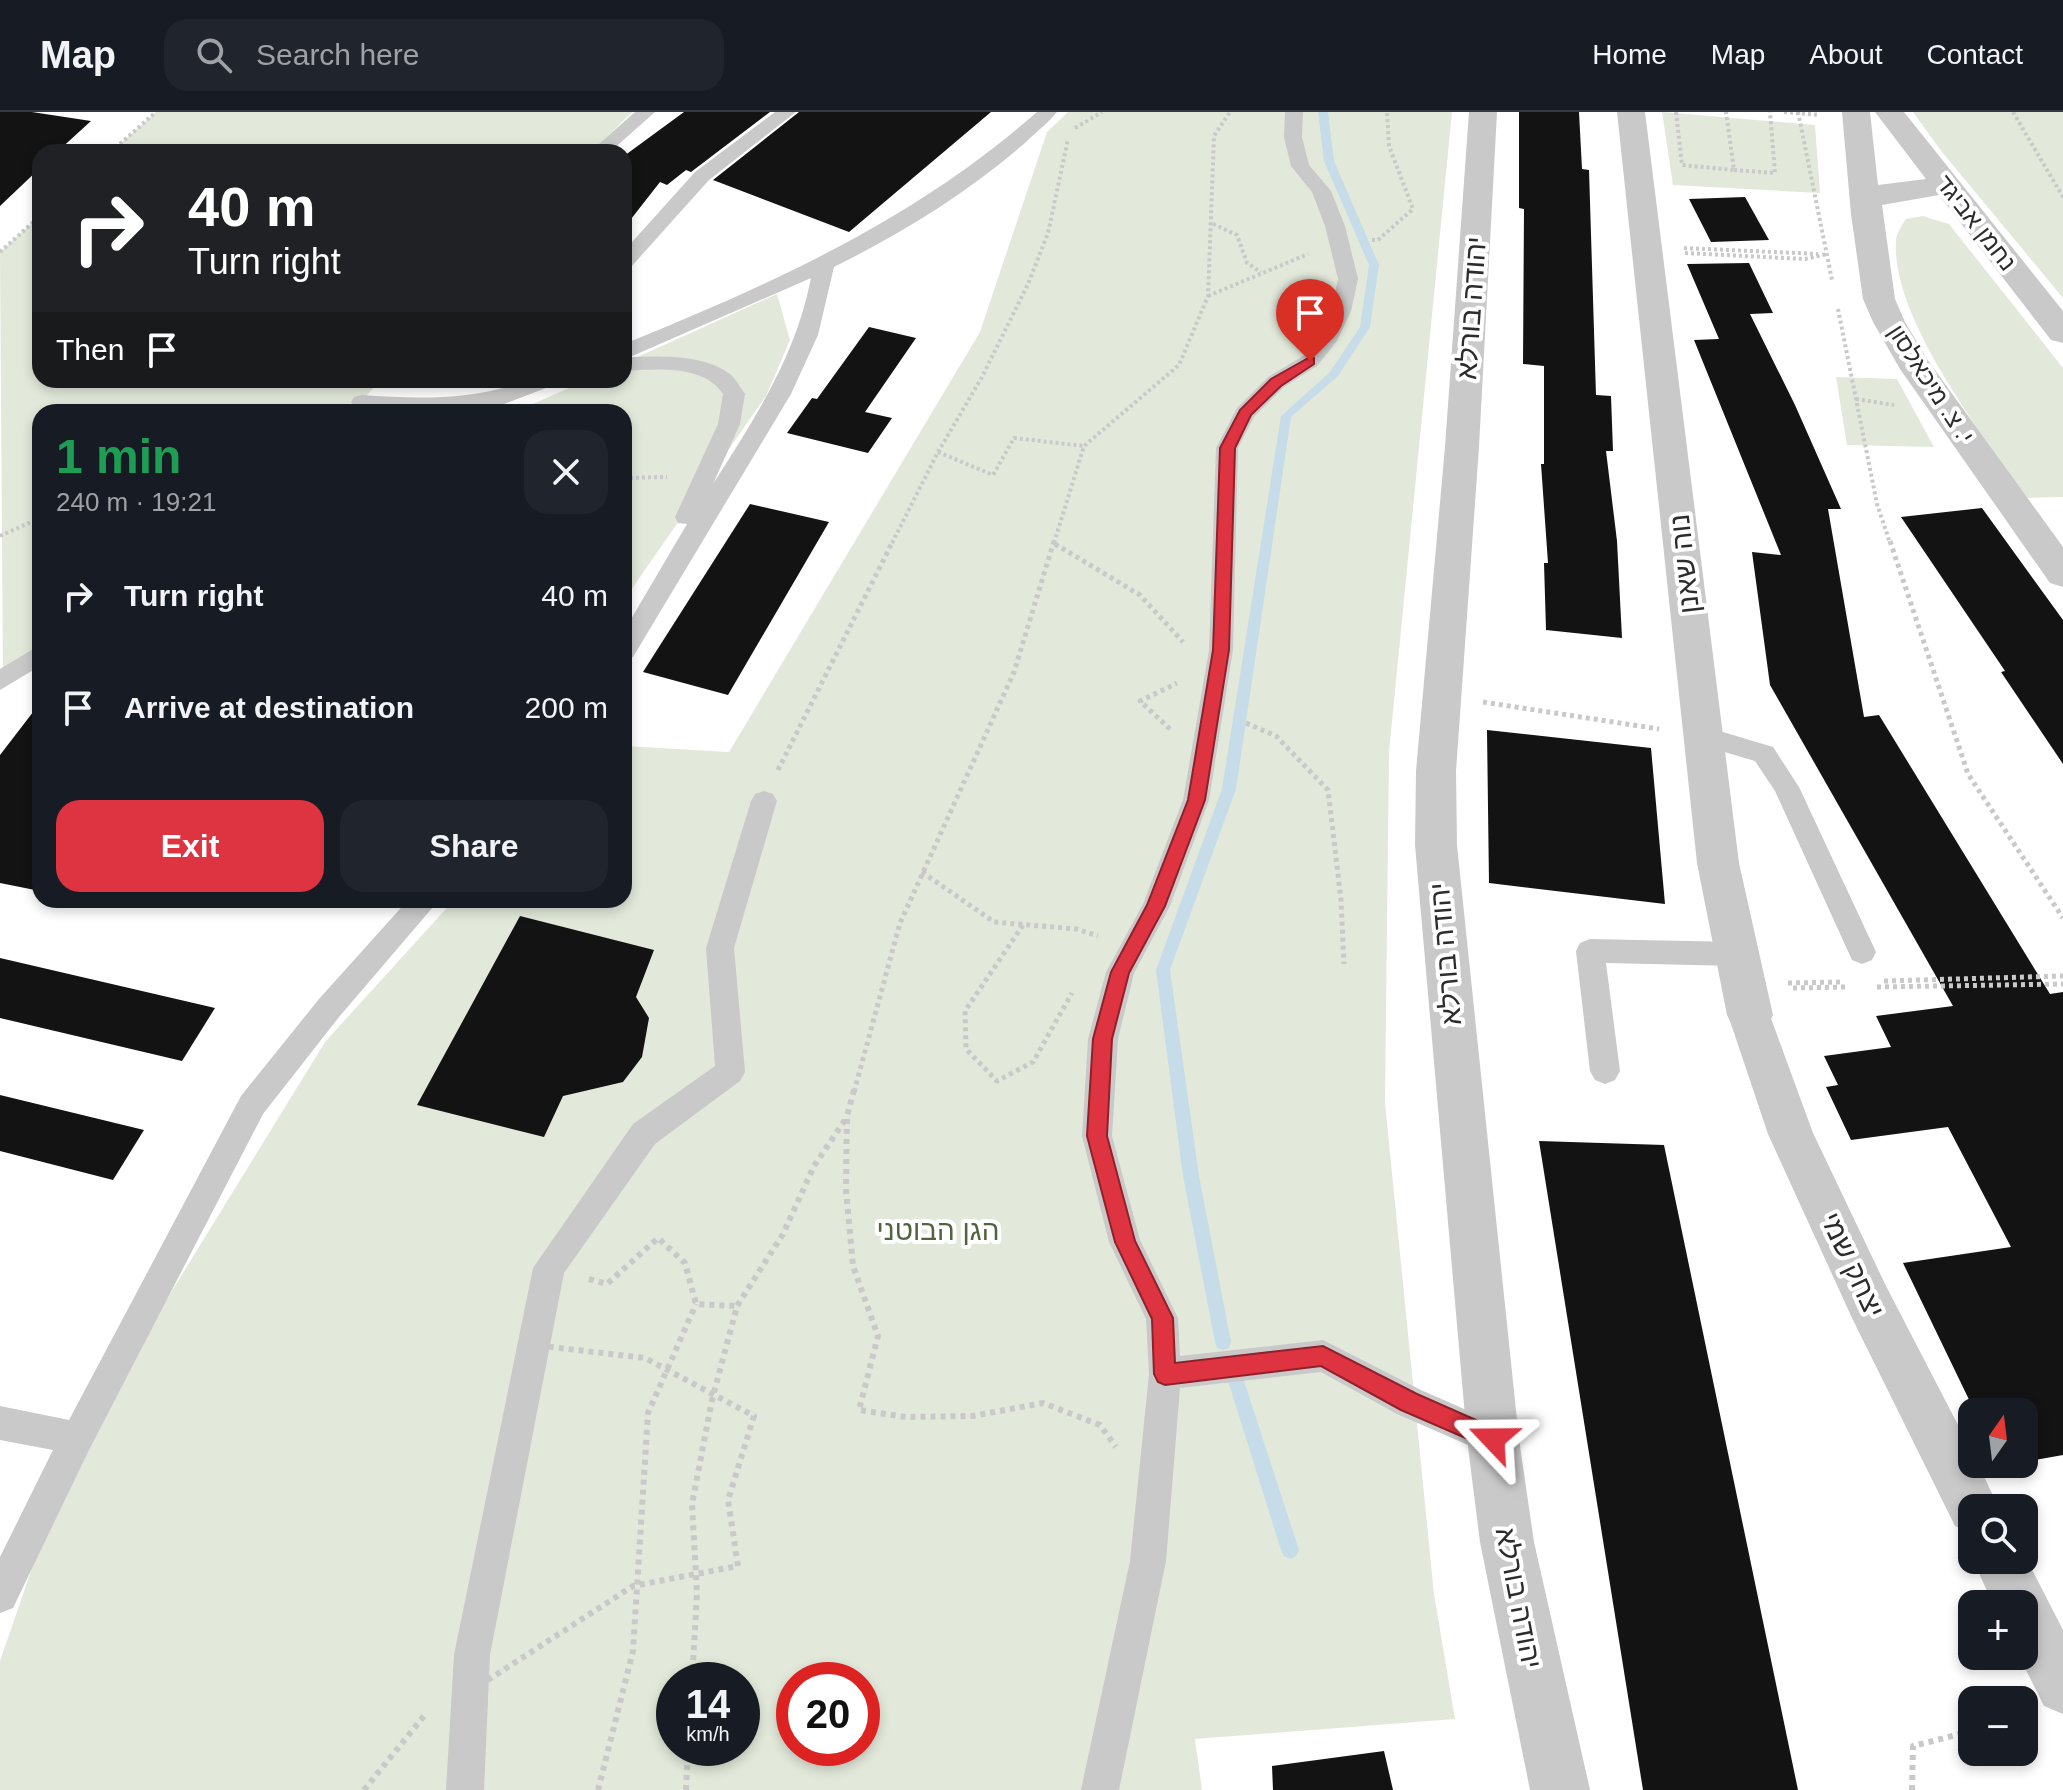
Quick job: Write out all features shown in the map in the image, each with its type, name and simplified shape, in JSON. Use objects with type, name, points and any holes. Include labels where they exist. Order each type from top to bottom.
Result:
[{"type":"street","name":"יהודה בורלא","points":[[1483,112],[1436,771],[1439,904],[1493,1439],[1507,1542],[1560,1790]]},
{"type":"street","name":"נוה שאנן","points":[[1631,112],[1718,863],[1744,986]]},
{"type":"street","name":"י. צ. מיכאלסון","points":[[1856,112],[1866,214],[1879,299],[1889,322],[1912,362],[2063,574]]},
{"type":"street","name":"נחמן אביגד","points":[[1889,112],[2063,333]]},
{"type":"street","points":[[1866,214],[1867,204],[1874,195],[1946,185]]},
{"type":"street","name":"יצחק שמי","points":[[1744,986],[1791,1134],[1869,1302],[1966,1494]]},
{"type":"street","points":[[2038,1637],[2063,1687]]},
{"type":"lane","points":[[608,144],[646,112]]},
{"type":"lane","points":[[632,254],[702,176],[787,112]]},
{"type":"lane","points":[[632,349],[756,298],[881,235],[997,156],[1048,112]]},
{"type":"lane","points":[[1100,1790],[1148,1561],[1165,1374],[1162,1318],[1125,1242],[1097,1136],[1103,1039],[1120,972],[1156,906],[1196,800],[1222,630],[1227,448],[1245,413],[1276,382],[1310,361],[1330,336],[1341,311],[1348,279],[1340,244],[1321,191],[1300,166],[1293,137],[1294,112]]},
{"type":"lane","points":[[632,638],[709,508],[768,419],[802,355],[818,302],[824,264]]},
{"type":"lane","points":[[632,364],[671,363],[701,371],[724,379],[734,394],[729,424],[683,524],[653,604]]},
{"type":"lane","points":[[360,404],[375,388]]},
{"type":"lane","points":[[485,404],[524,388]]},
{"type":"lane","points":[[449,404],[505,395]]},
{"type":"lane","points":[[0,681],[32,659]]},
{"type":"lane","points":[[1703,736],[1764,754],[1786,787],[1862,952]]},
{"type":"lane","points":[[465,1790],[472,1655],[549,1268],[644,1134],[730,1072],[720,948],[764,801]]},
{"type":"lane","points":[[0,1595],[77,1438],[252,1105],[329,1008],[418,908]]},
{"type":"lane","points":[[1605,1071],[1590,951],[1744,986]]},
{"type":"lane","points":[[1165,1374],[1323,1356],[1409,1402],[1493,1439]]},
{"type":"lane","points":[[0,1423],[77,1438]]},
{"type":"path","points":[[120,144],[156,112]]},
{"type":"path","points":[[764,801],[938,452],[982,377],[1028,284],[1048,233],[1069,132],[1102,112]]},
{"type":"path","points":[[1156,1498],[1100,1425],[1043,1403],[973,1416],[906,1417],[859,1410],[878,1336],[853,1266],[846,1190],[847,1116],[900,923],[1014,672],[1084,446],[1179,365],[1208,296],[1214,136],[1230,112]]},
{"type":"path","points":[[1378,240],[1413,209],[1388,140],[1387,112]]},
{"type":"path","points":[[1676,112],[1682,165],[1775,173],[1770,112]]},
{"type":"path","points":[[1726,112],[1734,170]]},
{"type":"path","points":[[1798,112],[1833,283]]},
{"type":"path","points":[[2013,112],[2063,197]]},
{"type":"path","points":[[0,252],[32,223]]},
{"type":"path","points":[[1213,224],[1237,235],[1247,263],[1262,273]]},
{"type":"path","points":[[1208,296],[1340,244]]},
{"type":"path","points":[[1648,246],[1665,252],[1805,259],[1827,254]]},
{"type":"path","points":[[1835,297],[1877,504],[1968,774],[2063,918]]},
{"type":"path","points":[[938,452],[993,475],[1014,438],[1084,446]]},
{"type":"path","points":[[0,536],[32,522]]},
{"type":"path","points":[[1055,544],[1140,595],[1216,678]]},
{"type":"path","points":[[1442,696],[1703,736]]},
{"type":"path","points":[[1276,736],[1328,790],[1341,900],[1344,964]]},
{"type":"path","points":[[922,872],[994,922],[1076,929],[1134,947]]},
{"type":"path","points":[[1023,925],[965,1011],[966,1049],[997,1081],[1033,1062],[1058,1014],[1080,983],[1115,990]]},
{"type":"path","points":[[1864,981],[2063,976]]},
{"type":"path","points":[[1744,986],[1849,981]]},
{"type":"path","points":[[1872,987],[2063,984]]},
{"type":"path","points":[[1744,986],[1856,987]]},
{"type":"path","points":[[693,1662],[697,1594],[692,1504],[712,1400],[737,1306],[783,1234],[814,1166],[847,1116]]},
{"type":"path","points":[[549,1268],[607,1284],[658,1238],[685,1263],[696,1304],[648,1413],[633,1651],[598,1790]]},
{"type":"path","points":[[696,1304],[737,1306]]},
{"type":"path","points":[[471,1691],[633,1586],[738,1566],[728,1500],[754,1416],[645,1358],[534,1345]]},
{"type":"path","points":[[364,1790],[472,1655]]},
{"type":"path","points":[[1912,1790],[1913,1746],[1958,1735]]},
{"type":"path","points":[[686,1790],[687,1766]]},
{"type":"green space","points":[[156,112],[632,112],[600,144],[120,144]]},
{"type":"green space","name":"הגן הבוטני","points":[[1068,112],[1452,112],[1389,752],[1385,1103],[1434,1594],[1455,1719],[1195,1739],[1202,1790],[0,1790],[0,1661],[71,1455],[325,1042],[447,908],[632,908],[632,746],[729,752],[980,332],[1047,132]]},
{"type":"green space","points":[[1662,112],[1815,125],[1820,193],[1673,185]]},
{"type":"green space","points":[[1913,112],[2063,112],[2063,298],[1942,152]]},
{"type":"green space","points":[[1923,216],[1949,224],[2063,368],[2063,497],[2025,498],[1964,409],[1924,339],[1908,305],[1898,272],[1896,241],[1906,219]]},
{"type":"green space","points":[[32,223],[32,388],[374,388],[358,404],[32,404],[32,660],[3,680],[0,252]]},
{"type":"green space","points":[[777,294],[790,340],[766,396],[632,589],[632,404],[533,404],[569,388],[632,388],[632,359]]},
{"type":"green space","points":[[1836,377],[1897,379],[1934,447],[1847,445]]},
{"type":"building","points":[[0,112],[32,112],[91,121],[66,144],[32,144],[32,176],[0,206]]},
{"type":"building","points":[[684,112],[770,112],[691,172],[686,170],[667,185],[660,182],[632,218],[632,150]]},
{"type":"building","points":[[799,112],[991,112],[849,232],[713,180]]},
{"type":"building","points":[[1519,112],[1579,112],[1582,169],[1589,170],[1596,395],[1611,396],[1613,451],[1606,451],[1617,541],[1622,638],[1546,630],[1544,563],[1548,563],[1541,464],[1544,464],[1544,366],[1523,364],[1524,209],[1519,208]]},
{"type":"building","points":[[1745,197],[1769,240],[1711,242],[1689,199]]},
{"type":"building","points":[[1749,263],[1773,313],[1750,314],[1841,509],[1828,509],[1864,717],[1879,715],[2050,994],[2063,992],[2063,1455],[2038,1459],[2038,1398],[1968,1398],[1903,1263],[2011,1247],[1948,1127],[1851,1140],[1826,1087],[1838,1085],[1824,1056],[1891,1047],[1876,1016],[1953,1006],[1770,685],[1752,552],[1781,555],[1694,340],[1719,339],[1687,264]]},
{"type":"building","points":[[869,327],[916,338],[865,412],[892,418],[868,453],[787,433],[812,398],[817,399]]},
{"type":"building","points":[[750,504],[829,522],[728,695],[643,672]]},
{"type":"building","points":[[1982,508],[2063,620],[2063,764],[2001,672],[2005,671],[1901,517]]},
{"type":"building","points":[[32,713],[32,889],[0,883],[0,755]]},
{"type":"building","points":[[1487,730],[1651,748],[1665,904],[1489,883]]},
{"type":"building","points":[[520,916],[654,950],[636,997],[649,1018],[642,1057],[623,1082],[563,1096],[544,1137],[417,1105]]},
{"type":"building","points":[[0,958],[215,1008],[182,1061],[0,1018]]},
{"type":"building","points":[[0,1095],[144,1130],[113,1180],[0,1151]]},
{"type":"building","points":[[1539,1141],[1664,1145],[1798,1790],[1643,1790]]},
{"type":"building","points":[[1384,1751],[1393,1790],[1273,1790],[1272,1766]]},
{"type":"waterway","points":[[1223,1342],[1191,1176],[1163,970],[1229,789],[1286,416],[1334,374],[1365,327],[1374,265],[1329,161],[1323,112]]},
{"type":"waterway","points":[[1237,1384],[1290,1550]]},
{"type":"route","points":[[1310,361],[1276,382],[1245,413],[1227,448],[1221,650],[1196,800],[1156,906],[1120,972],[1103,1039],[1097,1136],[1125,1242],[1162,1318],[1165,1374],[1323,1356],[1409,1402],[1493,1439]]}]
